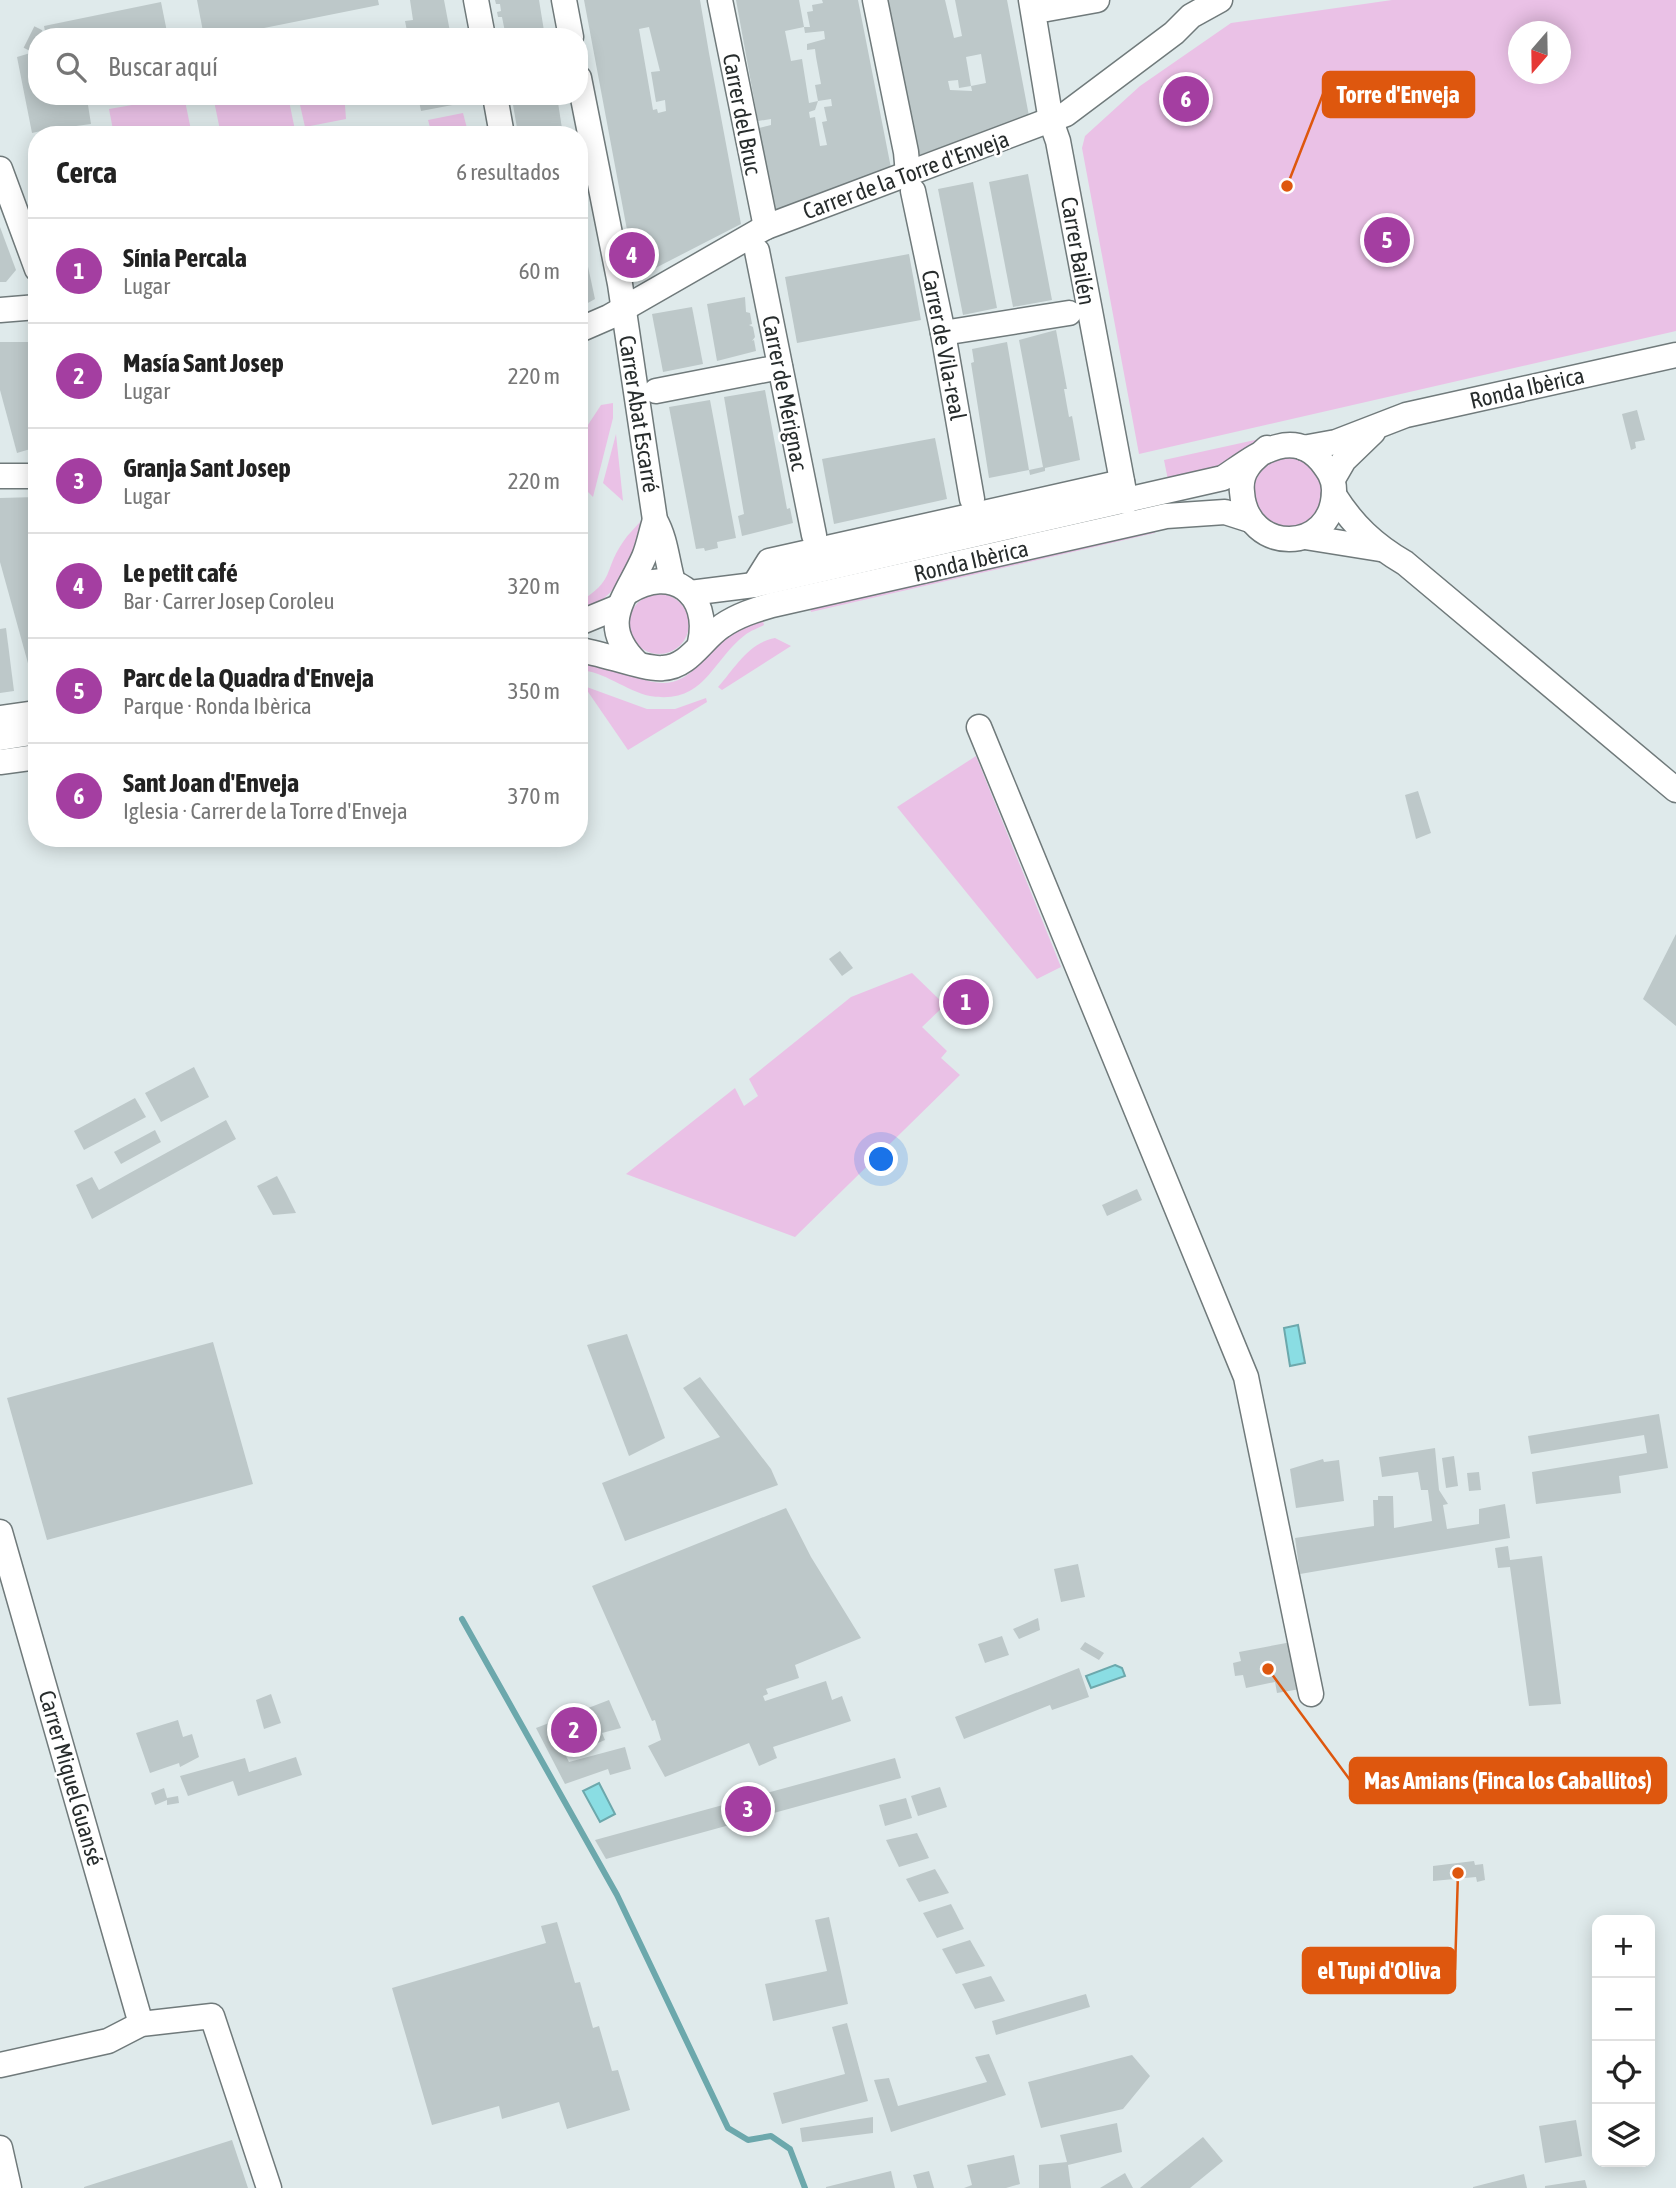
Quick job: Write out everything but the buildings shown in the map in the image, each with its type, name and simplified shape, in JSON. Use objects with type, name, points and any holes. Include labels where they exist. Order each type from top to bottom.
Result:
[{"type":"street","points":[[476,0],[481,28]]},
{"type":"street","points":[[564,0],[569,28]]},
{"type":"street","name":"Carrer del Bruc","points":[[720,0],[766,227]]},
{"type":"street","name":"Carrer de Vila-real","points":[[876,0],[943,333],[972,499]]},
{"type":"street","points":[[1039,5],[1097,0]]},
{"type":"street","name":"Carrer de la Torre d'Enveja","points":[[588,326],[623,309],[641,296],[766,227],[911,182],[1066,114],[1174,33],[1189,8],[1220,0]]},
{"type":"street","name":"Carrer Bailén","points":[[1039,5],[1051,121],[1058,141],[1124,492]]},
{"type":"street","points":[[497,105],[500,126]]},
{"type":"street","name":"Carrer Abat Escarré","points":[[584,105],[623,309],[655,520]]},
{"type":"street","points":[[0,171],[28,244]]},
{"type":"street","name":"Carrer de Mérignac","points":[[757,251],[814,535]]},
{"type":"street","points":[[0,310],[28,308]]},
{"type":"street","points":[[943,333],[1069,313]]},
{"type":"street","name":"Ronda Ibèrica","points":[[588,618],[650,582],[682,588],[754,585],[1124,492],[1223,478],[1267,448],[1284,443],[1303,448],[1336,442],[1406,415],[1676,355]]},
{"type":"street","points":[[656,391],[780,367]]},
{"type":"street","name":"Ronda Ibèrica","points":[[588,652],[636,662],[650,668],[665,668],[691,655],[700,643],[723,625],[747,613],[1156,518],[1188,513],[1225,512],[1250,520],[1271,536],[1287,540],[1305,537],[1317,531],[1330,514],[1333,487],[1345,460],[1379,425]]},
{"type":"street","points":[[1250,520],[1242,504],[1241,484],[1248,467],[1267,448]]},
{"type":"street","points":[[1303,448],[1317,457],[1353,524],[1381,550],[1405,563],[1676,790]]},
{"type":"street","points":[[0,476],[28,475]]},
{"type":"street","points":[[655,520],[663,534],[665,555],[682,588],[702,617],[700,643]]},
{"type":"street","points":[[636,662],[621,647],[615,627],[623,599],[655,520]]},
{"type":"street","points":[[1305,537],[1381,550]]},
{"type":"street","points":[[0,719],[28,714]]},
{"type":"street","points":[[979,727],[1246,1377],[1311,1694]]},
{"type":"street","points":[[0,738],[28,733]]},
{"type":"street","points":[[0,762],[28,758]]},
{"type":"street","name":"Carrer Miquel Guansé","points":[[0,1532],[141,2024]]},
{"type":"street","points":[[0,2065],[108,2040],[141,2024],[212,2016],[269,2188]]},
{"type":"street","points":[[0,2148],[9,2188]]},
{"type":"shaded area","points":[[1392,0],[1676,0],[1676,331],[1139,454],[1082,148],[1085,136],[1140,86],[1231,23]]},
{"type":"shaded area","points":[[132,105],[186,105],[190,126],[112,126],[109,109]]},
{"type":"shaded area","points":[[215,105],[290,105],[294,126],[219,126]]},
{"type":"shaded area","points":[[300,105],[345,105],[346,119],[305,126]]},
{"type":"shaded area","points":[[463,113],[466,126],[430,126],[428,120]]},
{"type":"shaded area","points":[[613,403],[613,418],[593,497],[588,492],[588,425],[601,405]]},
{"type":"shaded area","points":[[616,434],[623,501],[603,483]]},
{"type":"shaded area","points":[[1264,438],[1219,469],[1168,480],[1164,460]]},
{"type":"shaded area","points":[[1288,458],[1313,468],[1323,493],[1313,518],[1288,528],[1263,518],[1253,493],[1263,468]]},
{"type":"shaded area","points":[[641,521],[637,548],[624,576],[603,599],[588,609],[588,596],[604,581],[617,552]]},
{"type":"shaded area","points":[[1154,528],[1155,533],[811,612],[810,607]]},
{"type":"shaded area","points":[[659,594],[676,599],[684,607],[689,624],[684,641],[676,649],[659,654],[642,649],[634,641],[629,624],[634,607],[642,599]]},
{"type":"shaded area","points":[[762,618],[764,625],[733,645],[705,679],[683,694],[650,696],[588,671],[588,661],[612,666],[651,682],[673,682],[690,673],[716,645],[741,626]]},
{"type":"shaded area","points":[[775,638],[791,646],[722,690],[718,687],[750,651]]},
{"type":"shaded area","points":[[588,687],[647,709],[675,709],[706,698],[707,702],[628,750],[588,692]]},
{"type":"shaded area","points":[[976,756],[1061,967],[1037,979],[897,807]]},
{"type":"shaded area","points":[[912,973],[945,1005],[922,1027],[947,1051],[941,1058],[960,1075],[795,1237],[626,1174],[735,1088],[744,1106],[758,1096],[749,1079],[851,997]]},
{"type":"water","points":[[1298,1325],[1305,1363],[1290,1366],[1284,1328]]},
{"type":"water","points":[[1115,1665],[1122,1668],[1125,1676],[1091,1688],[1086,1676]]},
{"type":"water","points":[[599,1783],[615,1814],[600,1822],[583,1791]]},
{"type":"waterway","points":[[462,1619],[617,1895],[728,2128],[748,2140],[771,2136],[790,2149],[805,2188]]},
{"type":"place","name":"Sant Joan d'Enveja","points":[[1186,99]]},
{"type":"place","name":"Torre d'Enveja","points":[[1287,186]]},
{"type":"place","name":"Parc de la Quadra d'Enveja","points":[[1387,240]]},
{"type":"place","name":"Le petit café","points":[[632,255]]},
{"type":"place","name":"Sínia Percala","points":[[966,1002]]},
{"type":"place","name":"Mas Amians (Finca los Caballitos)","points":[[1268,1669]]},
{"type":"place","name":"Masía Sant Josep","points":[[574,1730]]},
{"type":"place","name":"Granja Sant Josep","points":[[748,1809]]},
{"type":"place","name":"el Tupi d'Oliva","points":[[1458,1873]]}]
